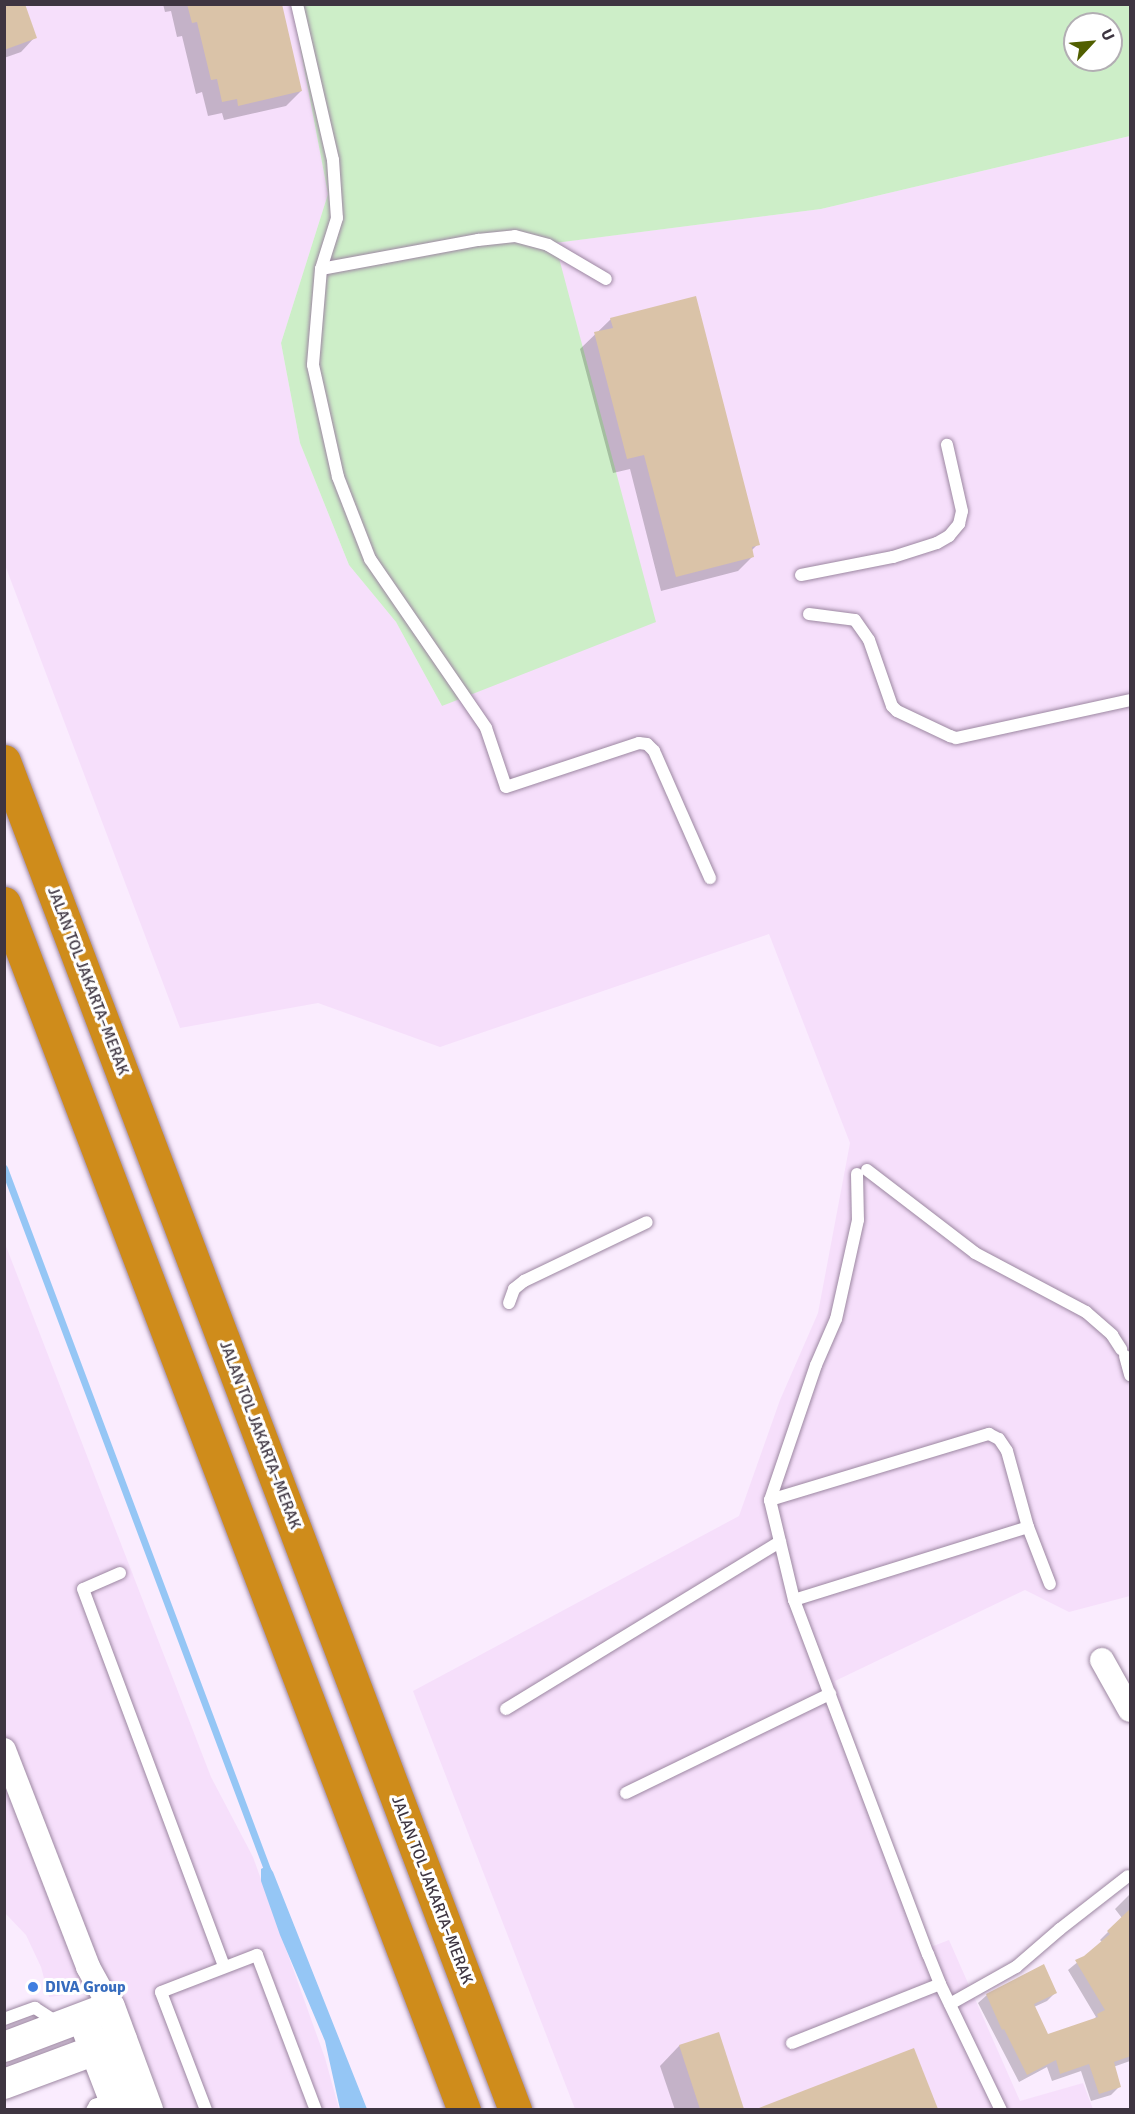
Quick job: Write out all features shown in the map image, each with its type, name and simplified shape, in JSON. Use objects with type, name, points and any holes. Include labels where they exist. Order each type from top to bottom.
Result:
[{"type":"highway","name":"JALAN TOL JAKARTA–MERAK","points":[[4,761],[515,2109]]},
{"type":"highway","points":[[4,903],[465,2109]]},
{"type":"street","points":[[1102,1660],[1131,1710]]},
{"type":"street","points":[[4,1750],[88,1967],[110,2007],[108,2106]]},
{"type":"street","points":[[73,2022],[88,1967]]},
{"type":"street","points":[[4,2047],[110,2007]]},
{"type":"street","points":[[73,2022],[109,2045],[148,2109]]},
{"type":"street","points":[[4,2084],[109,2045]]},
{"type":"lane","points":[[297,4],[334,171],[338,218],[321,269],[314,365],[338,477],[370,559],[486,728],[506,787],[639,743],[648,744],[654,752],[710,878]]},
{"type":"lane","points":[[321,269],[478,240],[515,236],[548,245],[606,279]]},
{"type":"lane","points":[[801,575],[893,557],[937,543],[949,536],[959,524],[963,511],[946,445]]},
{"type":"lane","points":[[809,614],[855,620],[869,640],[892,706],[897,711],[956,738],[1131,700]]},
{"type":"lane","points":[[1001,2109],[939,1984],[794,1600],[770,1500],[816,1365],[836,1319],[858,1220],[862,1172],[975,1253],[1086,1312],[1112,1335],[1123,1353],[1131,1375]]},
{"type":"lane","points":[[509,1303],[514,1289],[524,1281],[646,1222]]},
{"type":"lane","points":[[770,1500],[989,1434],[999,1439],[1007,1451],[1028,1527],[1050,1584]]},
{"type":"lane","points":[[794,1600],[1028,1527]]},
{"type":"lane","points":[[506,1709],[780,1542]]},
{"type":"lane","points":[[120,1574],[82,1589],[224,1966]]},
{"type":"lane","points":[[626,1793],[830,1694]]},
{"type":"lane","points":[[950,2004],[1016,1967],[1128,1876]]},
{"type":"lane","points":[[206,2109],[161,1992],[257,1955],[316,2109]]},
{"type":"lane","points":[[792,2043],[939,1984]]},
{"type":"lane","points":[[4,2019],[35,2008],[73,2022]]},
{"type":"shaded area","points":[[5,5],[292,5],[328,194],[281,343],[300,443],[349,565],[396,622],[442,706],[554,243],[821,209],[1130,136],[1130,1596],[1069,1612],[1025,1590],[835,1681],[923,1950],[949,1940],[1020,2101],[1083,2083],[1093,2109],[575,2109],[413,1691],[739,1516],[780,1400],[818,1313],[850,1143],[769,934],[440,1047],[318,1003],[180,1028],[5,565]]},
{"type":"shaded area","points":[[4,1241],[211,1777],[253,1857],[325,2058],[339,2109],[166,2109],[119,1988],[49,1997],[41,1967],[26,1935],[5,1913]]},
{"type":"green space","points":[[292,5],[1130,5],[1130,136],[821,209],[555,243],[656,622],[442,706],[396,622],[349,565],[300,443],[281,343],[328,194]]},
{"type":"water","points":[[268,1865],[273,1872],[367,2109],[340,2109],[325,2041],[280,1935],[261,1881],[261,1869]]},
{"type":"building","points":[[4,4],[25,4],[37,38],[4,50]]},
{"type":"building","points":[[187,4],[282,4],[302,91],[238,106],[237,99],[222,102],[217,79],[211,80],[197,22],[192,23]]},
{"type":"building","points":[[696,296],[760,545],[752,547],[754,557],[676,577],[644,455],[627,459],[594,332],[613,328],[610,318]]},
{"type":"building","points":[[1131,1908],[1131,2056],[1114,2062],[1121,2087],[1099,2094],[1089,2064],[1060,2074],[1056,2060],[1027,2075],[1004,2029],[1002,2030],[986,1994],[1044,1964],[1057,1993],[1034,2004],[1048,2034],[1098,2017],[1097,2014],[1105,2010],[1075,1960],[1084,1956],[1110,1934],[1107,1931]]},
{"type":"building","points":[[719,2032],[744,2109],[700,2109],[679,2045]]},
{"type":"building","points":[[914,2048],[938,2109],[759,2109],[759,2108]]},
{"type":"waterway","points":[[4,1168],[268,1872]]},
{"type":"place","name":"DIVA Group","points":[[33,1987]]}]
